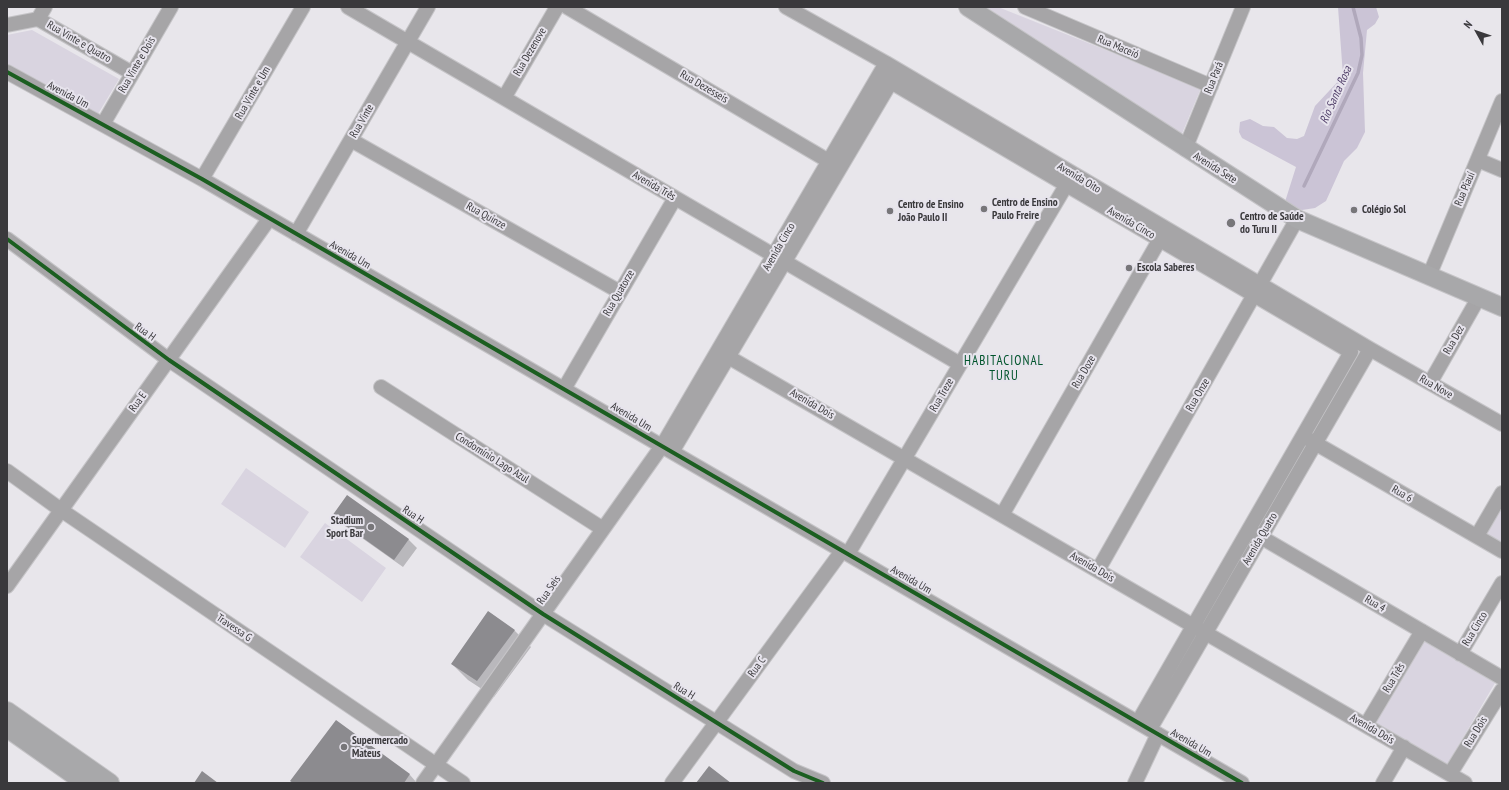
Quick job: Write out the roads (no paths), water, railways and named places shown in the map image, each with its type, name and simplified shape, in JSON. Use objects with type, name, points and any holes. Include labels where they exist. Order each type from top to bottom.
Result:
[{"type":"main road","name":"Avenida Sete","points":[[968,7],[1185,149],[1296,219],[1502,307]]},
{"type":"main road","name":"Avenida Sete","points":[[1479,298],[1502,310]]},
{"type":"main road","points":[[7,711],[110,783]]},
{"type":"main road","points":[[7,728],[85,783]]},
{"type":"street","name":"Rua Vinte e Dois","points":[[103,124],[171,7]]},
{"type":"street","name":"Rua Vinte e Um","points":[[202,179],[303,7]]},
{"type":"street","name":"Avenida Três","points":[[348,7],[960,364]]},
{"type":"street","name":"Rua Vinte","points":[[296,234],[428,7]]},
{"type":"street","name":"Rua Dezenove","points":[[504,98],[557,7]]},
{"type":"street","name":"Rua Dezesseis","points":[[567,7],[835,164]]},
{"type":"street","name":"Avenida Oito","points":[[788,7],[886,63],[1070,179]]},
{"type":"street","name":"Rua Maceió","points":[[1025,7],[1211,86]]},
{"type":"street","name":"Rua Pará","points":[[1185,149],[1243,7]]},
{"type":"street","name":"Rua Vinte e Quatro","points":[[41,13],[132,73]]},
{"type":"street","points":[[7,25],[41,13]]},
{"type":"street","name":"Avenida Cinco","points":[[667,449],[835,164],[886,63]]},
{"type":"street","points":[[886,63],[891,82]]},
{"type":"street","name":"Avenida Um","points":[[7,72],[202,179],[1242,783]]},
{"type":"street","name":"Avenida Cinco","points":[[835,164],[891,82],[1070,179],[1257,290],[1351,352]]},
{"type":"street","name":"Rua Piauí","points":[[1429,276],[1502,101]]},
{"type":"street","name":"Rua Quinze","points":[[351,140],[620,292]]},
{"type":"street","points":[[1478,160],[1502,170]]},
{"type":"street","name":"Rua Treze","points":[[845,552],[905,459],[1070,179]]},
{"type":"street","name":"Rua Quatorze","points":[[564,389],[675,198]]},
{"type":"street","name":"Rua E","points":[[7,586],[269,219]]},
{"type":"street","name":"Rua Onze","points":[[1098,570],[1296,219]]},
{"type":"street","name":"Rua Doze","points":[[1002,515],[1163,234]]},
{"type":"street","name":"Rua H","points":[[7,239],[168,360],[543,614],[794,771],[823,783]]},
{"type":"street","points":[[1257,290],[1370,349]]},
{"type":"street","name":"Rua Dez","points":[[1430,383],[1479,298]]},
{"type":"street","points":[[1351,352],[1370,349]]},
{"type":"street","name":"Rua Nove","points":[[1370,349],[1502,424]]},
{"type":"street","name":"Avenida Quatro","points":[[1135,783],[1154,731],[1206,633],[1370,349]]},
{"type":"street","name":"Avenida Quatro","points":[[1138,722],[1351,352]]},
{"type":"street","name":"Avenida Dois","points":[[723,354],[1465,783]]},
{"type":"street","name":"Condomínio Lago Azul","points":[[380,387],[604,529]]},
{"type":"street","name":"Rua 6","points":[[1303,436],[1502,551]]},
{"type":"street","name":"Rua Seis","points":[[423,783],[604,529],[667,449]]},
{"type":"street","name":"Travessa G","points":[[7,471],[61,510],[463,783]]},
{"type":"street","points":[[1477,536],[1502,492]]},
{"type":"street","name":"Rua 4","points":[[1248,530],[1502,678]]},
{"type":"street","name":"Rua C","points":[[672,783],[845,552]]},
{"type":"street","name":"Rua Cinco","points":[[1460,654],[1502,583]]},
{"type":"street","name":"Rua Três","points":[[1366,725],[1422,631]]},
{"type":"street","name":"Rua Dois","points":[[1450,774],[1502,690]]},
{"type":"street","points":[[1383,783],[1404,748]]},
{"type":"waterway","name":"Rio Santa Rosa","points":[[1304,186],[1358,73],[1362,55],[1361,38],[1353,7]]},
{"type":"place","name":"Centro de Ensino Paulo Freire","points":[[984,209]]},
{"type":"place","name":"Colégio Sol","points":[[1354,210]]},
{"type":"place","name":"Centro de Ensino João Paulo II","points":[[890,211]]},
{"type":"place","name":"Centro de Saúde do Turu II","points":[[1231,223]]},
{"type":"place","name":"Escola Saberes","points":[[1129,268]]},
{"type":"place","name":"Stadium Sport Bar","points":[[371,527]]},
{"type":"place","name":"Supermercado Mateus","points":[[344,747]]},
{"type":"district","name":"HABITACIONAL TURU","points":[[1004,368]]}]
